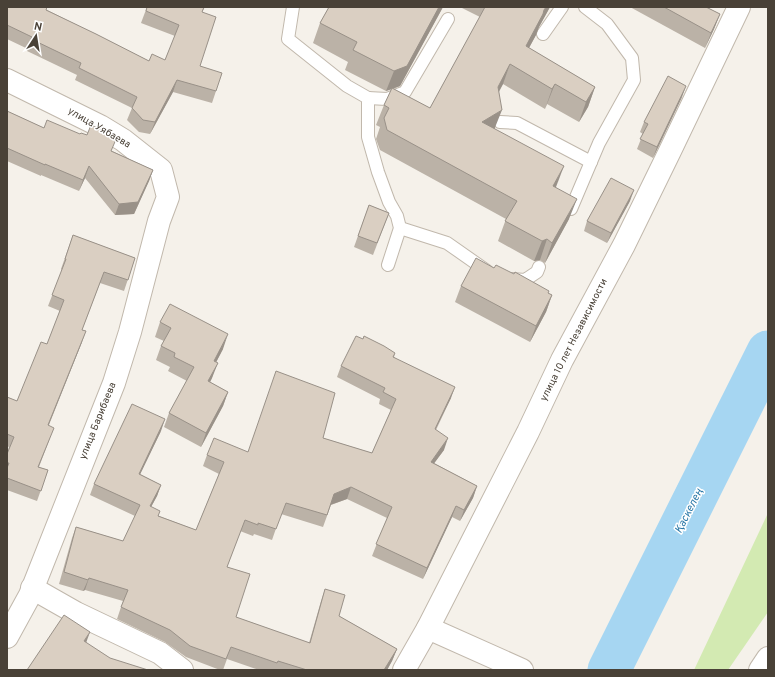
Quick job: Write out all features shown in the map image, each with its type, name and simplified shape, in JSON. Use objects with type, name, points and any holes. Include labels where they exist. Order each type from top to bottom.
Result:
[{"type":"street","name":"улица 10 лет Независимости","points":[[404,670],[428,628],[528,432],[562,360],[624,244],[739,7]]},
{"type":"street","name":"улица Уябаева","points":[[7,80],[100,126],[123,140],[161,170],[168,197]]},
{"type":"street","name":"улица Барибаева","points":[[7,637],[32,588],[114,383],[130,332],[159,221],[168,197]]},
{"type":"street","points":[[32,588],[76,613],[160,653],[182,670]]},
{"type":"street","points":[[428,628],[522,670]]},
{"type":"street","points":[[760,670],[768,658]]},
{"type":"lane","points":[[293,7],[288,39],[347,86],[368,98],[387,99],[405,92],[448,19]]},
{"type":"lane","points":[[543,34],[562,7]]},
{"type":"lane","points":[[571,209],[599,143],[634,80],[632,58],[607,24],[585,7]]},
{"type":"lane","points":[[368,98],[368,137],[378,172],[389,202],[397,216],[400,228],[388,264]]},
{"type":"lane","points":[[500,122],[517,123],[592,162]]},
{"type":"lane","points":[[400,228],[447,243],[483,270],[500,277],[525,280],[537,272],[539,266]]},
{"type":"green space","points":[[768,513],[768,612],[728,670],[694,670]]},
{"type":"building","points":[[7,7],[47,7],[46,10],[149,61],[152,54],[165,60],[179,25],[146,11],[147,7],[204,7],[202,12],[216,17],[200,66],[222,73],[216,91],[177,80],[155,122],[143,120],[132,108],[137,97],[79,68],[81,63],[31,39],[32,37],[7,25]]},
{"type":"building","points":[[329,7],[439,7],[407,66],[394,71],[353,50],[357,42],[320,23]]},
{"type":"building","points":[[485,7],[546,7],[526,46],[595,87],[586,102],[555,84],[552,89],[510,64],[498,87],[502,110],[482,122],[564,166],[553,186],[577,199],[552,243],[547,239],[542,241],[505,221],[517,201],[387,130],[384,118],[389,108],[384,105],[392,88],[430,108]]},
{"type":"building","points":[[664,7],[706,7],[720,14],[711,33]]},
{"type":"building","points":[[668,76],[686,86],[657,147],[640,139],[648,124],[644,122]]},
{"type":"building","points":[[7,111],[44,128],[47,120],[80,134],[87,135],[91,125],[117,137],[111,151],[153,170],[138,202],[119,204],[89,166],[83,180],[7,148]]},
{"type":"building","points":[[611,178],[634,190],[611,233],[587,221]]},
{"type":"building","points":[[369,205],[389,213],[377,243],[358,236]]},
{"type":"building","points":[[73,235],[135,258],[128,280],[104,272],[82,330],[86,331],[48,425],[54,428],[38,467],[48,470],[41,491],[7,478],[7,468],[9,463],[7,463],[7,454],[14,437],[7,434],[7,397],[17,401],[41,342],[47,344],[64,300],[52,295],[66,259]]},
{"type":"building","points":[[476,258],[494,268],[496,265],[514,274],[515,272],[549,291],[548,293],[552,295],[536,326],[461,286]]},
{"type":"building","points":[[170,304],[228,334],[214,361],[218,363],[208,381],[228,392],[206,433],[169,413],[194,367],[174,357],[175,353],[161,346],[171,328],[160,322]]},
{"type":"building","points":[[356,336],[363,339],[364,336],[384,346],[395,353],[393,357],[455,387],[435,429],[448,438],[431,462],[477,486],[464,510],[456,506],[427,568],[376,544],[392,507],[351,487],[334,494],[327,515],[286,503],[276,529],[245,520],[227,567],[250,574],[236,617],[310,643],[325,589],[345,595],[339,616],[397,649],[384,670],[307,670],[278,661],[277,663],[231,647],[226,659],[190,646],[170,630],[121,607],[128,590],[89,578],[88,580],[64,572],[76,527],[123,541],[140,505],[94,484],[132,404],[165,419],[139,474],[161,485],[150,506],[160,511],[158,516],[196,530],[224,462],[207,455],[214,438],[248,452],[276,371],[335,393],[323,438],[372,453],[396,399],[383,392],[385,388],[341,366]]},
{"type":"building","points":[[64,615],[90,632],[84,641],[110,658],[148,670],[27,670]]},
{"type":"waterway","name":"Қаскелең","points":[[609,670],[768,352]]}]
